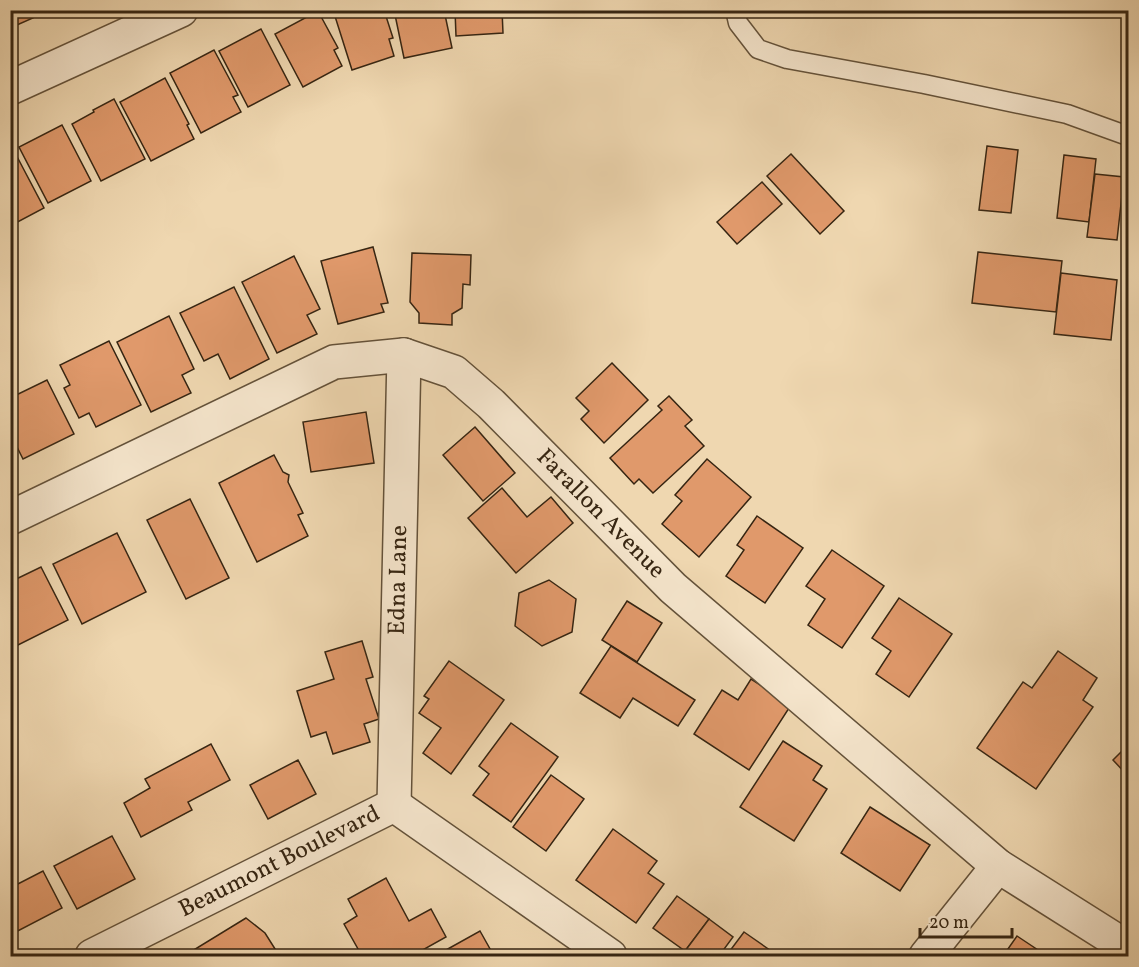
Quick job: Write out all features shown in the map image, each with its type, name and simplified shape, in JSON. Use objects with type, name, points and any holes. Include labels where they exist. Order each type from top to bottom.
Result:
[{"type":"street","points":[[10,88],[181,10]]},
{"type":"street","name":"Farallon Avenue","points":[[10,518],[334,362],[404,355],[454,372],[491,404],[673,588],[998,866],[1128,948]]},
{"type":"street","name":"Edna Lane","points":[[394,805],[404,355]]},
{"type":"street","name":"Beaumont Boulevard","points":[[92,957],[394,805],[610,957]]},
{"type":"street","points":[[926,957],[998,866]]},
{"type":"lane","points":[[735,10],[738,23],[758,49],[786,59],[924,84],[1067,114],[1128,136]]},
{"type":"building","points":[[10,10],[29,10],[33,18],[10,28]]},
{"type":"building","points":[[333,10],[384,10],[393,38],[389,39],[394,56],[352,70]]},
{"type":"building","points":[[394,10],[444,10],[452,48],[404,58]]},
{"type":"building","points":[[455,10],[502,10],[503,33],[456,36]]},
{"type":"building","points":[[318,11],[338,48],[334,50],[342,66],[303,87],[275,34]]},
{"type":"building","points":[[261,29],[290,85],[248,107],[219,51]]},
{"type":"building","points":[[214,50],[238,95],[233,97],[241,112],[201,133],[170,73]]},
{"type":"building","points":[[165,78],[189,124],[187,125],[194,139],[151,161],[120,102]]},
{"type":"building","points":[[114,99],[145,159],[101,181],[72,124]]},
{"type":"building","points":[[62,125],[91,181],[48,203],[19,147]]},
{"type":"building","points":[[987,146],[1018,150],[1011,213],[979,210]]},
{"type":"building","points":[[13,149],[44,208],[10,226],[10,151]]},
{"type":"building","points":[[791,154],[844,211],[820,234],[767,176]]},
{"type":"building","points":[[1064,155],[1096,159],[1089,222],[1057,218]]},
{"type":"building","points":[[1095,174],[1124,177],[1117,240],[1087,237]]},
{"type":"building","points":[[762,182],[782,204],[737,244],[717,222]]},
{"type":"building","points":[[373,247],[388,303],[381,304],[384,312],[338,324],[321,261]]},
{"type":"building","points":[[978,252],[1062,261],[1056,312],[972,303]]},
{"type":"building","points":[[412,253],[471,255],[470,285],[463,284],[462,308],[452,314],[452,325],[419,323],[419,313],[410,302]]},
{"type":"building","points":[[294,256],[320,309],[307,315],[317,334],[277,353],[242,282]]},
{"type":"building","points":[[1061,273],[1117,280],[1111,340],[1054,334]]},
{"type":"building","points":[[234,287],[269,359],[230,379],[218,354],[204,361],[180,313]]},
{"type":"building","points":[[169,316],[194,369],[182,375],[191,393],[151,412],[117,342]]},
{"type":"building","points":[[109,341],[141,405],[96,427],[89,413],[79,418],[64,388],[70,385],[60,365]]},
{"type":"building","points":[[612,363],[648,400],[604,443],[581,419],[589,411],[576,398]]},
{"type":"building","points":[[47,380],[74,434],[23,459],[10,433],[10,398]]},
{"type":"building","points":[[669,396],[692,420],[685,426],[704,446],[653,493],[639,479],[634,484],[610,458],[662,410],[658,406]]},
{"type":"building","points":[[366,412],[374,463],[311,472],[303,422]]},
{"type":"building","points":[[475,427],[515,473],[483,501],[443,455]]},
{"type":"building","points":[[274,455],[283,472],[289,475],[288,482],[303,513],[298,515],[308,536],[257,562],[219,483]]},
{"type":"building","points":[[707,459],[751,497],[699,557],[662,524],[682,501],[675,495]]},
{"type":"building","points":[[502,488],[527,517],[551,497],[573,523],[516,573],[468,518]]},
{"type":"building","points":[[190,499],[229,578],[186,599],[147,520]]},
{"type":"building","points":[[757,516],[803,548],[765,603],[726,576],[744,550],[737,545]]},
{"type":"building","points":[[117,533],[146,592],[82,624],[53,564]]},
{"type":"building","points":[[832,550],[884,586],[842,648],[808,625],[825,599],[806,586]]},
{"type":"building","points":[[41,567],[68,620],[10,649],[10,582]]},
{"type":"building","points":[[549,580],[576,599],[572,632],[542,646],[515,626],[519,593]]},
{"type":"building","points":[[899,598],[952,634],[909,697],[876,674],[891,651],[872,638]]},
{"type":"building","points":[[627,601],[662,623],[637,662],[602,640]]},
{"type":"building","points":[[362,641],[373,677],[366,679],[379,719],[364,724],[370,742],[333,754],[326,732],[311,737],[297,691],[334,679],[325,652]]},
{"type":"building","points":[[611,646],[695,700],[678,726],[633,698],[620,718],[580,693]]},
{"type":"building","points":[[1058,651],[1097,678],[1083,700],[1093,707],[1036,789],[977,748],[1023,682],[1032,688]]},
{"type":"building","points":[[449,661],[504,700],[451,774],[423,753],[441,728],[419,713],[429,699],[424,696]]},
{"type":"building","points":[[751,679],[791,705],[749,770],[694,734],[722,690],[738,700]]},
{"type":"building","points":[[511,723],[558,757],[511,822],[473,795],[489,774],[479,766]]},
{"type":"building","points":[[783,741],[822,766],[813,780],[827,789],[794,841],[740,807]]},
{"type":"building","points":[[211,744],[230,780],[188,802],[192,810],[141,837],[124,803],[150,788],[145,779]]},
{"type":"building","points":[[1128,745],[1128,776],[1113,760]]},
{"type":"building","points":[[298,760],[316,794],[268,819],[250,785]]},
{"type":"building","points":[[551,775],[584,799],[546,851],[513,827]]},
{"type":"building","points":[[870,807],[930,845],[900,891],[841,853]]},
{"type":"building","points":[[613,829],[657,861],[648,873],[664,884],[636,923],[576,880]]},
{"type":"building","points":[[112,836],[135,879],[77,909],[54,866]]},
{"type":"building","points":[[43,871],[62,908],[10,935],[10,888]]},
{"type":"building","points":[[386,878],[409,921],[431,909],[446,937],[412,956],[362,956],[344,924],[357,916],[348,899]]},
{"type":"building","points":[[677,896],[709,919],[685,951],[653,928]]},
{"type":"building","points":[[246,918],[265,933],[277,952],[270,956],[195,956],[192,951]]},
{"type":"building","points":[[709,919],[733,937],[719,956],[693,956],[685,951]]},
{"type":"building","points":[[480,931],[494,956],[437,955]]},
{"type":"building","points":[[744,932],[777,955],[726,956]]},
{"type":"building","points":[[1017,936],[1047,956],[1003,956]]}]
